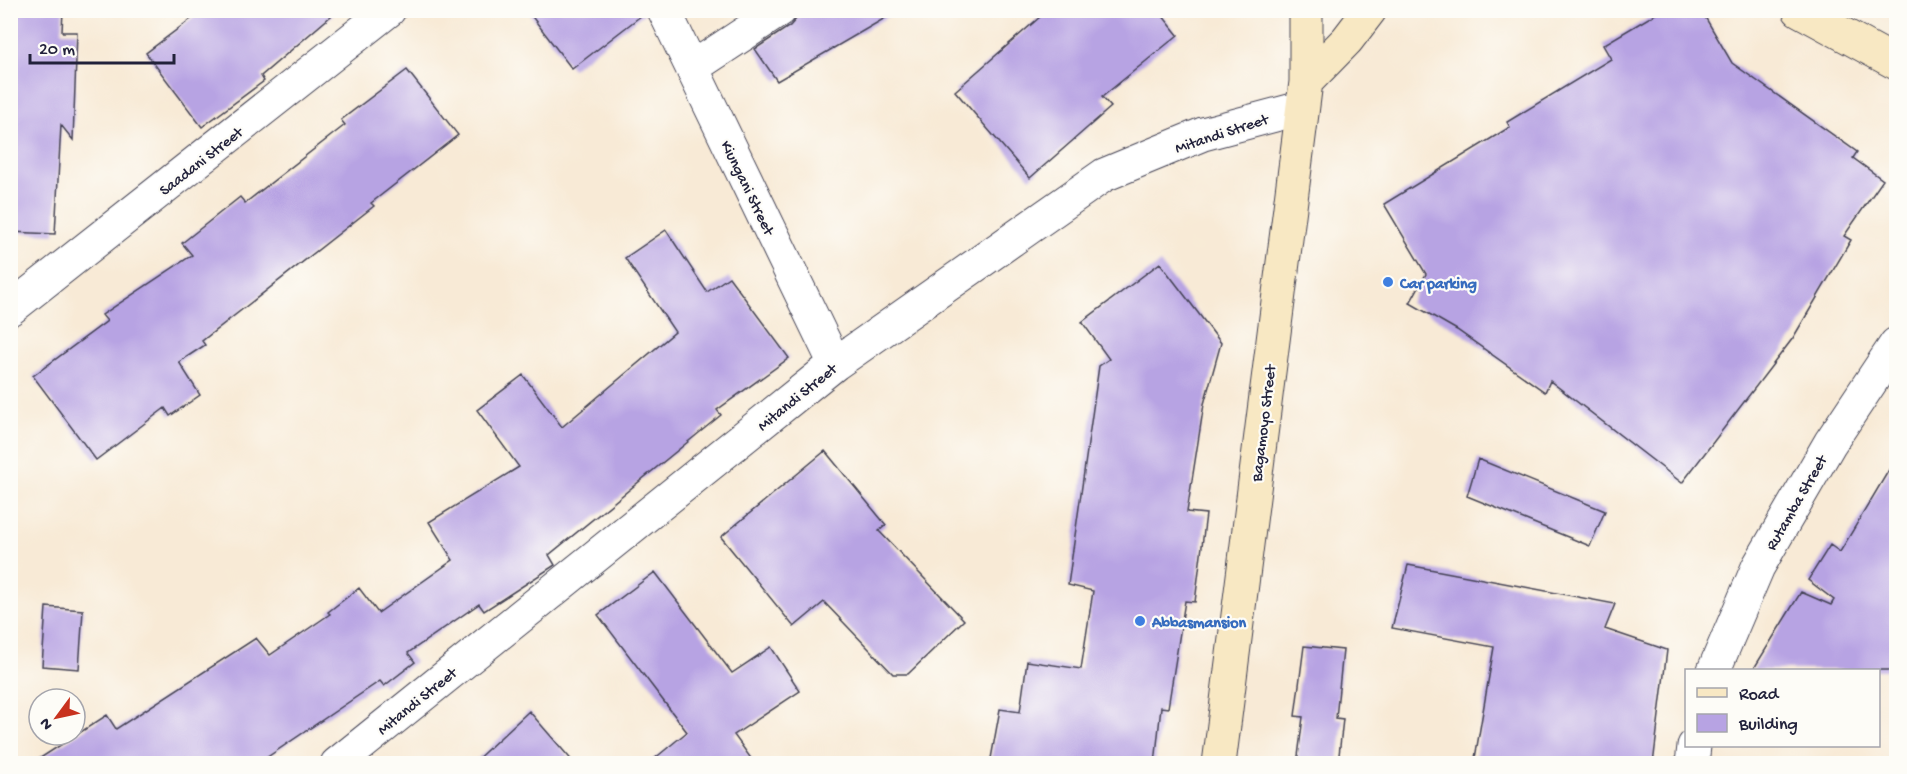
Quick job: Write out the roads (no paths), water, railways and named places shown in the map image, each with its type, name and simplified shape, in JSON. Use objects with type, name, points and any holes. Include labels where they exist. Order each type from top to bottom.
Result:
[{"type":"main road","name":"Bagamoyo Street","points":[[1219,764],[1304,95],[1306,10]]},
{"type":"main road","points":[[1304,95],[1370,10]]},
{"type":"main road","points":[[1803,11],[1896,63]]},
{"type":"street","name":"Saadani Street","points":[[10,309],[389,10]]},
{"type":"street","name":"Kiungani Street","points":[[664,10],[835,364]]},
{"type":"street","points":[[692,69],[780,10]]},
{"type":"street","name":"Mitandi Street","points":[[337,764],[835,364],[1104,175],[1304,95]]},
{"type":"street","name":"Rutamba Street","points":[[1714,669],[1758,567],[1830,443],[1896,344]]},
{"type":"street","points":[[1692,764],[1694,747]]},
{"type":"place","name":"Car parking","points":[[1388,282]]},
{"type":"place","name":"Abbasmansion","points":[[1140,621]]}]
